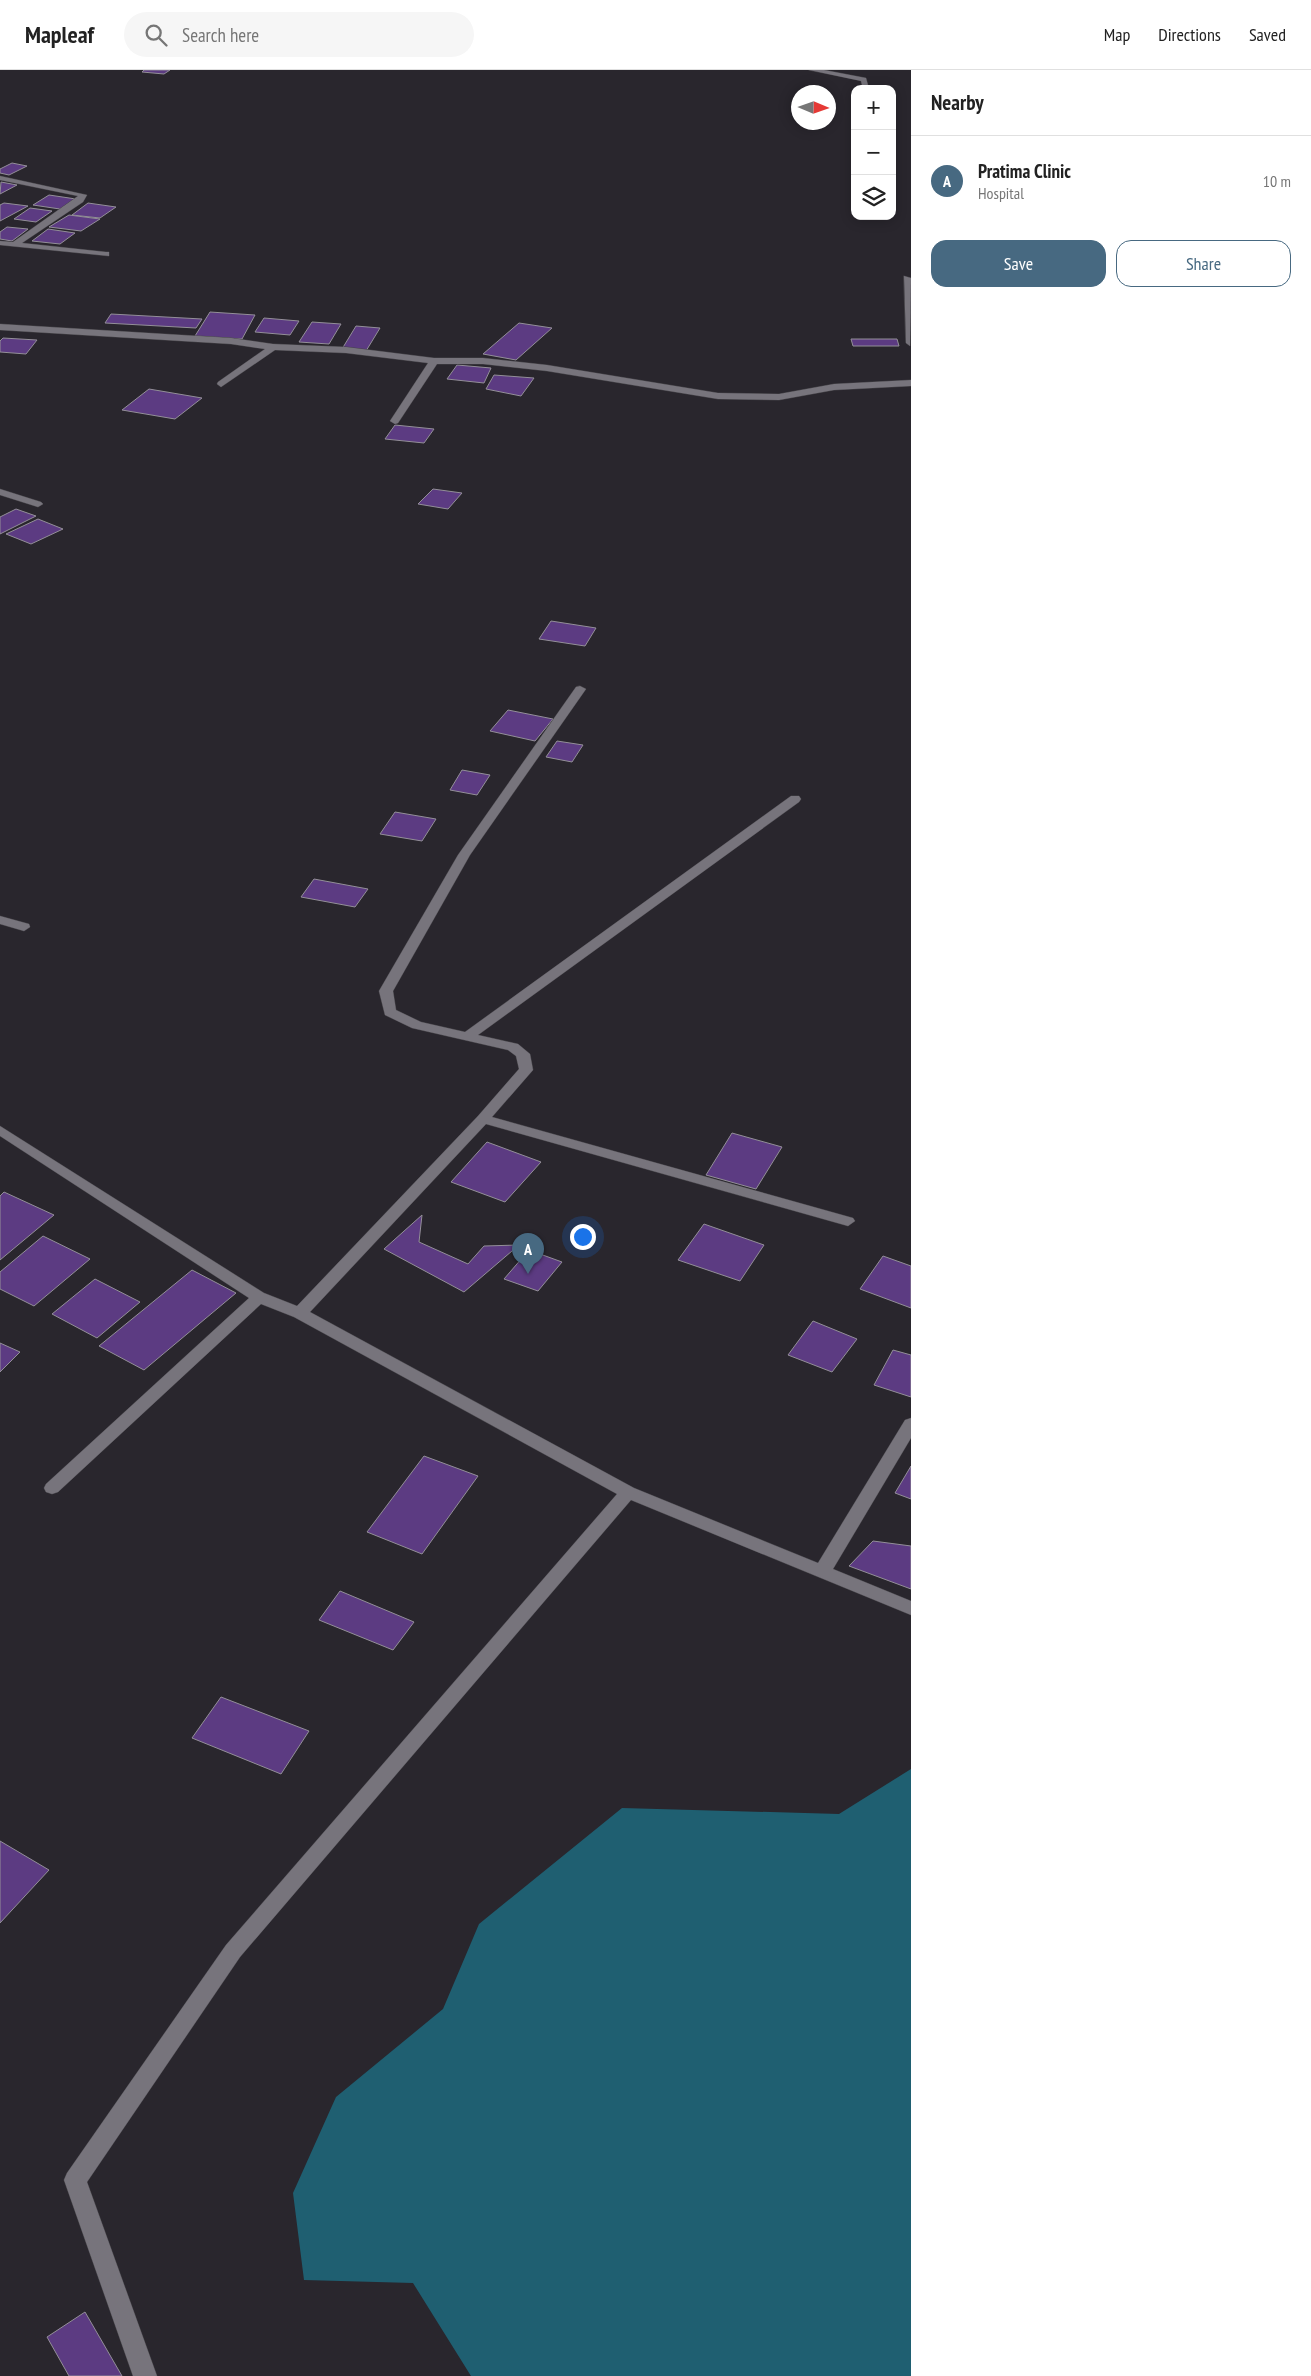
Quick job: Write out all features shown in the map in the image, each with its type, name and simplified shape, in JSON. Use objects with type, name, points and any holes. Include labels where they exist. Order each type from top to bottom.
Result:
[{"type":"street","points":[[812,70],[864,80],[865,85]]},
{"type":"street","points":[[0,178],[83,195],[80,200],[14,245]]},
{"type":"street","points":[[0,243],[106,254]]},
{"type":"street","points":[[907,278],[911,343]]},
{"type":"street","points":[[0,326],[129,336],[231,341],[273,347],[346,350],[434,361],[483,361],[546,368],[718,396],[779,398],[834,387],[911,383]]},
{"type":"street","points":[[221,384],[273,347]]},
{"type":"street","points":[[395,421],[434,361]]},
{"type":"street","points":[[0,492],[38,504]]},
{"type":"street","points":[[300,1313],[483,1119],[526,1070],[523,1054],[513,1047],[417,1024],[390,1012],[386,991],[464,855],[580,689]]},
{"type":"street","points":[[468,1036],[795,799]]},
{"type":"street","points":[[0,920],[24,927]]},
{"type":"street","points":[[483,1119],[848,1220]]},
{"type":"street","points":[[0,1130],[259,1297],[300,1313],[628,1492],[911,1608]]},
{"type":"street","points":[[52,1488],[259,1297]]},
{"type":"street","points":[[822,1572],[911,1424]]},
{"type":"street","points":[[145,2376],[75,2180],[233,1951],[628,1492]]},
{"type":"water","points":[[911,1769],[911,2376],[471,2376],[413,2283],[304,2280],[293,2193],[336,2097],[443,2009],[479,1924],[622,1808],[839,1814]]},
{"type":"building","points":[[144,70],[170,70],[164,74],[142,72]]},
{"type":"building","points":[[12,163],[27,166],[9,175],[0,173],[0,169]]},
{"type":"building","points":[[1,182],[17,185],[0,194]]},
{"type":"building","points":[[49,195],[76,199],[60,209],[33,205]]},
{"type":"building","points":[[4,203],[28,206],[0,221],[0,205]]},
{"type":"building","points":[[88,203],[116,207],[100,218],[72,215]]},
{"type":"building","points":[[30,208],[52,211],[36,222],[14,219]]},
{"type":"building","points":[[69,215],[100,219],[81,231],[49,227]]},
{"type":"building","points":[[7,227],[28,229],[12,241],[0,239],[0,232]]},
{"type":"building","points":[[48,229],[75,233],[60,244],[32,241]]},
{"type":"building","points":[[210,312],[255,315],[242,339],[195,336]]},
{"type":"building","points":[[111,314],[202,319],[196,328],[105,323]]},
{"type":"building","points":[[264,318],[299,321],[290,335],[255,332]]},
{"type":"building","points":[[312,322],[341,324],[329,344],[299,342]]},
{"type":"building","points":[[519,323],[552,328],[516,360],[483,354]]},
{"type":"building","points":[[356,326],[380,328],[366,351],[342,349]]},
{"type":"building","points":[[3,338],[37,340],[26,354],[0,352],[0,341]]},
{"type":"building","points":[[851,339],[897,339],[899,346],[853,346]]},
{"type":"building","points":[[457,365],[491,368],[484,383],[447,379]]},
{"type":"building","points":[[494,375],[534,378],[521,396],[486,389]]},
{"type":"building","points":[[149,389],[202,398],[175,419],[122,410]]},
{"type":"building","points":[[395,425],[434,429],[424,443],[385,439]]},
{"type":"building","points":[[433,489],[462,493],[448,509],[418,504]]},
{"type":"building","points":[[16,509],[36,516],[0,534],[0,517]]},
{"type":"building","points":[[38,519],[63,529],[31,544],[6,534]]},
{"type":"building","points":[[551,621],[596,628],[585,646],[539,639]]},
{"type":"building","points":[[508,710],[553,719],[535,741],[490,731]]},
{"type":"building","points":[[557,741],[583,745],[572,762],[546,757]]},
{"type":"building","points":[[462,770],[490,775],[477,795],[450,790]]},
{"type":"building","points":[[395,812],[436,819],[422,841],[380,834]]},
{"type":"building","points":[[314,879],[368,889],[355,907],[301,897]]},
{"type":"building","points":[[732,1133],[782,1147],[756,1189],[706,1175]]},
{"type":"building","points":[[487,1142],[541,1162],[505,1202],[451,1182]]},
{"type":"building","points":[[4,1192],[54,1215],[0,1260],[0,1196]]},
{"type":"building","points":[[422,1215],[419,1242],[468,1264],[484,1246],[519,1245],[464,1292],[384,1249]]},
{"type":"building","points":[[704,1224],[764,1245],[740,1281],[678,1260]]},
{"type":"building","points":[[43,1236],[90,1259],[34,1306],[0,1289],[0,1272]]},
{"type":"building","points":[[529,1250],[562,1262],[538,1291],[504,1279]]},
{"type":"building","points":[[883,1256],[911,1266],[911,1308],[860,1289]]},
{"type":"building","points":[[192,1270],[236,1293],[144,1370],[99,1346]]},
{"type":"building","points":[[95,1279],[140,1302],[97,1338],[52,1314]]},
{"type":"building","points":[[813,1321],[857,1339],[832,1372],[788,1355]]},
{"type":"building","points":[[0,1343],[20,1352],[0,1372]]},
{"type":"building","points":[[893,1350],[911,1355],[911,1397],[874,1385]]},
{"type":"building","points":[[424,1456],[478,1476],[422,1554],[367,1532]]},
{"type":"building","points":[[911,1466],[911,1499],[895,1493]]},
{"type":"building","points":[[873,1541],[911,1546],[911,1589],[849,1566]]},
{"type":"building","points":[[340,1591],[414,1622],[393,1650],[319,1620]]},
{"type":"building","points":[[221,1697],[309,1731],[281,1774],[192,1738]]},
{"type":"building","points":[[0,1841],[49,1870],[0,1923]]},
{"type":"building","points":[[85,2312],[122,2376],[69,2376],[47,2337]]},
{"type":"place","name":"Pratima Clinic","points":[[528,1274]]}]
